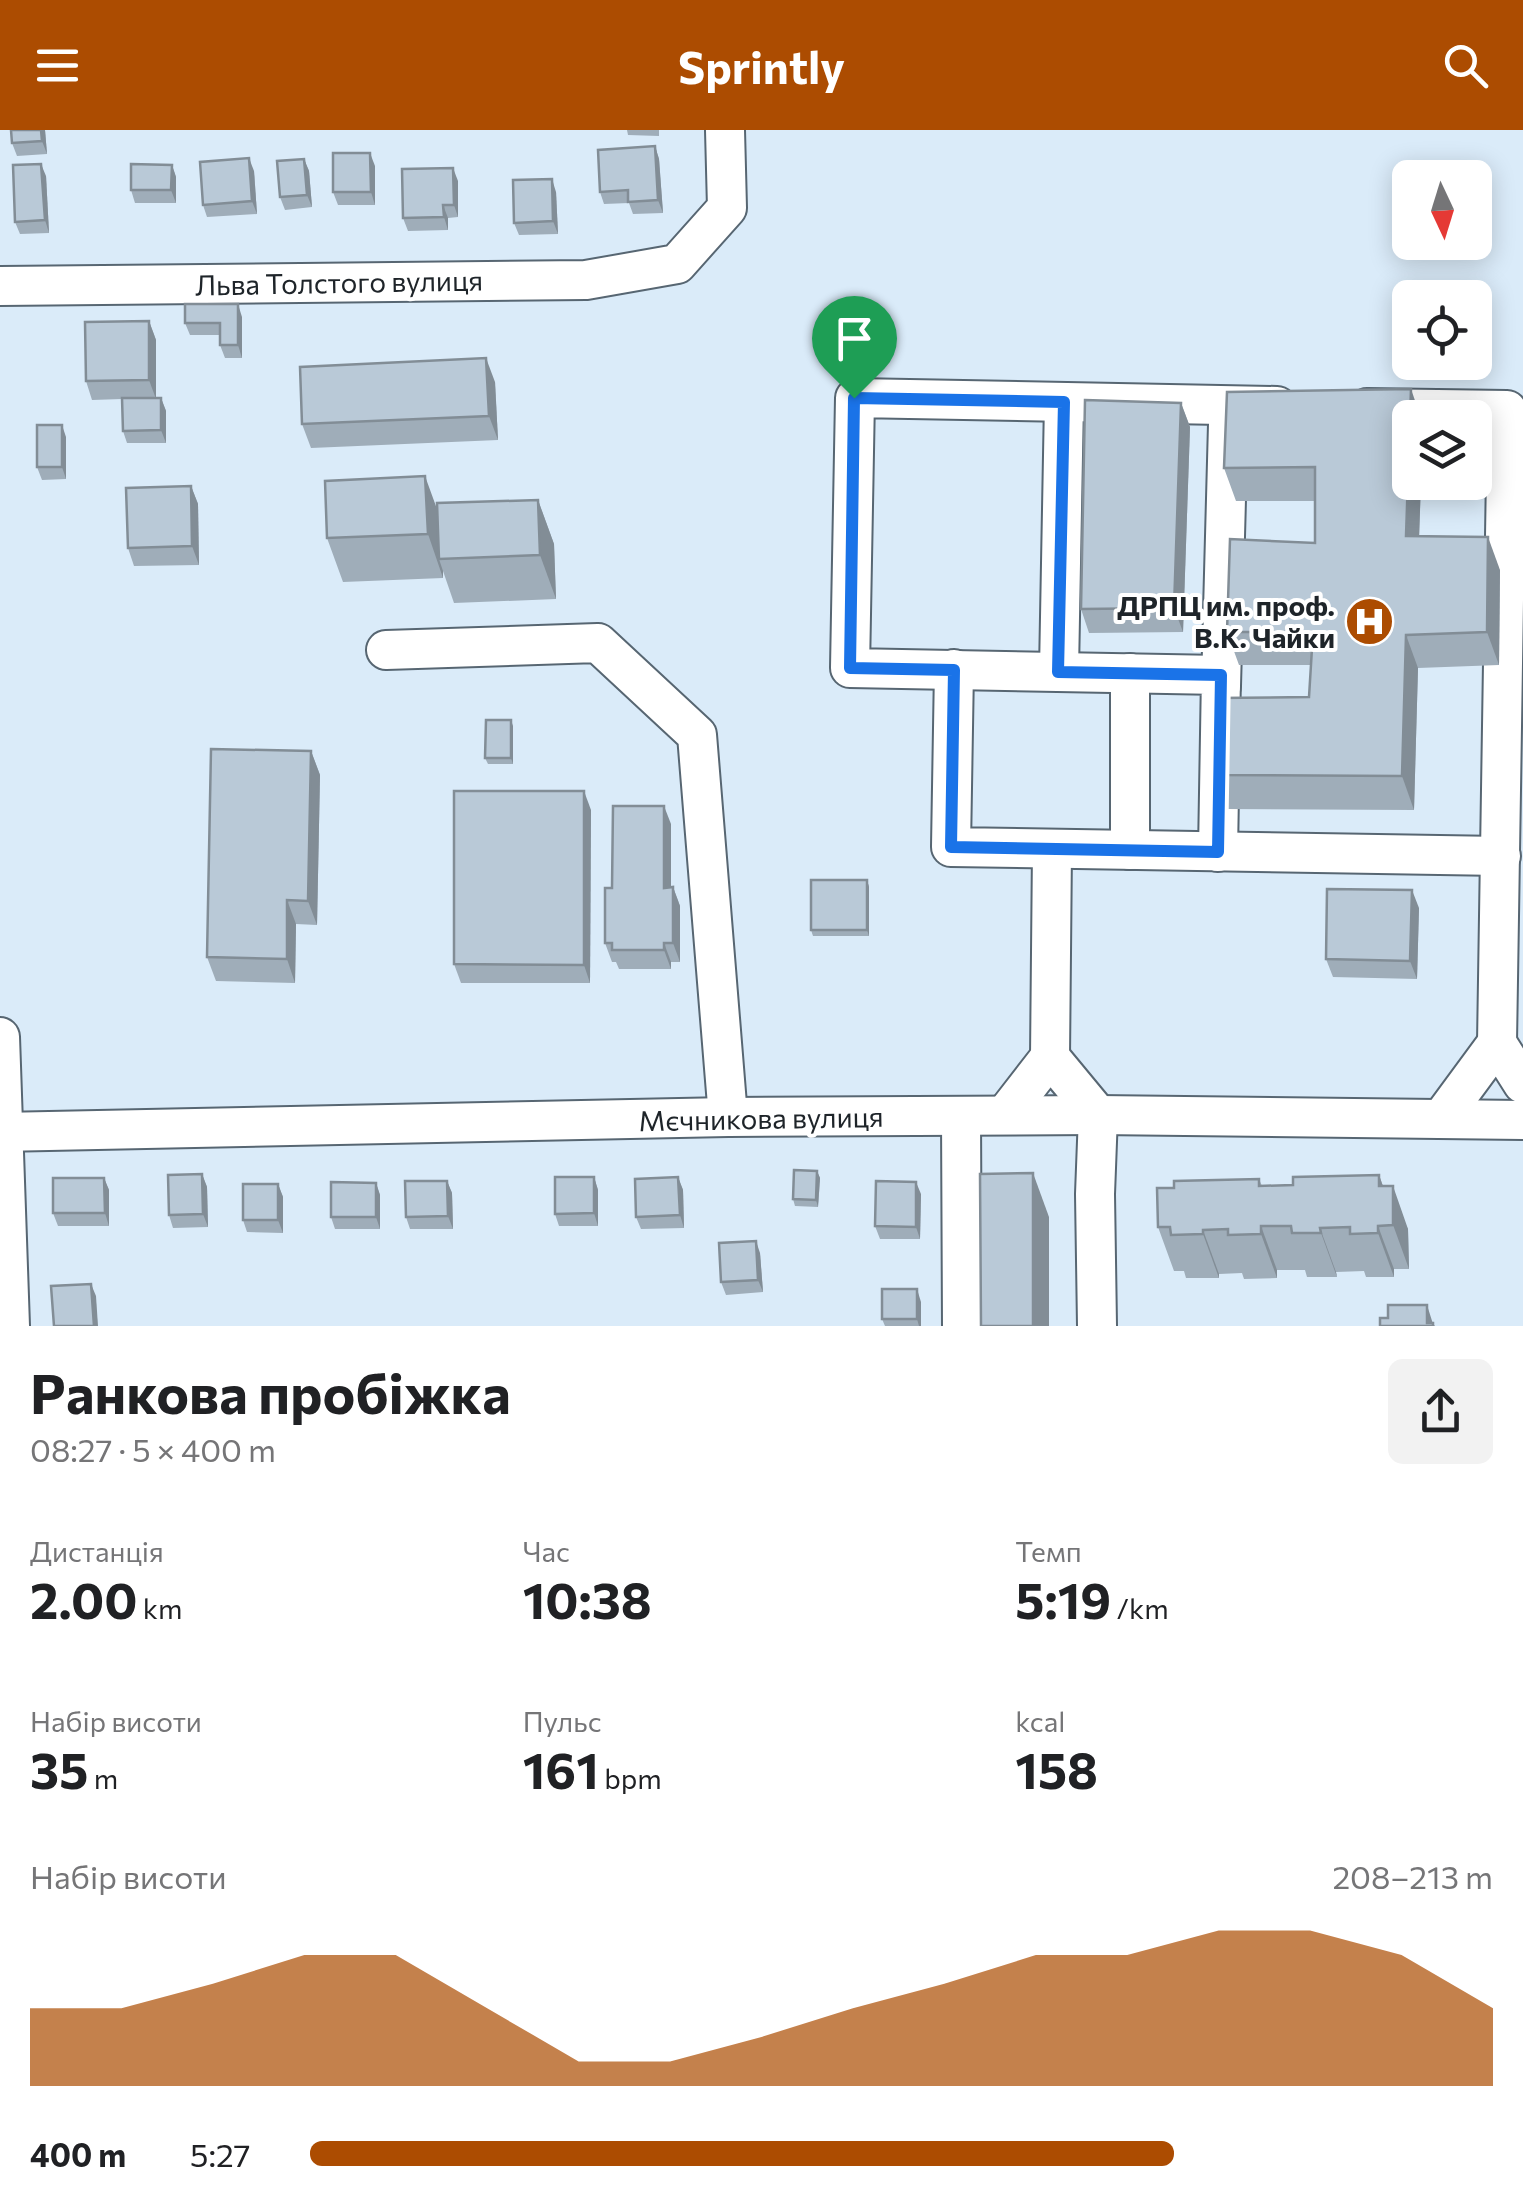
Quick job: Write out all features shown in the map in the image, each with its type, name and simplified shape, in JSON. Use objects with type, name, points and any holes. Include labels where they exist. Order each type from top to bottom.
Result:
[{"type":"street","name":"Льва Толстого вулиця","points":[[0,286],[586,280],[677,264],[727,208],[726,130]]},
{"type":"street","points":[[1221,686],[1221,675],[850,668],[854,398],[1507,410],[1497,1043],[1523,1084]]},
{"type":"street","points":[[1058,672],[1064,402]]},
{"type":"street","points":[[1218,852],[1228,406]]},
{"type":"street","points":[[386,650],[598,643],[697,735],[728,1117]]},
{"type":"street","points":[[954,670],[951,847],[1501,856]]},
{"type":"street","points":[[1130,673],[1130,850]]},
{"type":"street","points":[[1005,1116],[1050,1056],[1052,849]]},
{"type":"street","points":[[0,1037],[10,1326]]},
{"type":"street","points":[[1441,1118],[1497,1043]]},
{"type":"street","points":[[1050,1056],[1098,1115],[1097,1326]]},
{"type":"street","name":"Мєчникова вулиця","points":[[2,1132],[728,1117],[1098,1115],[1523,1120]]},
{"type":"street","points":[[961,1116],[962,1326]]},
{"type":"building","points":[[11,130],[41,130],[42,141],[12,143]]},
{"type":"building","points":[[655,146],[658,200],[628,202],[628,190],[600,192],[598,150]]},
{"type":"building","points":[[333,153],[370,153],[371,192],[333,192]]},
{"type":"building","points":[[249,158],[252,201],[203,205],[200,162]]},
{"type":"building","points":[[304,159],[307,195],[280,197],[277,161]]},
{"type":"building","points":[[41,164],[45,220],[15,222],[13,165]]},
{"type":"building","points":[[131,164],[172,165],[171,190],[131,190]]},
{"type":"building","points":[[453,168],[454,205],[443,205],[444,217],[403,218],[402,169]]},
{"type":"building","points":[[552,179],[553,221],[514,223],[513,180]]},
{"type":"building","points":[[185,304],[238,304],[238,345],[220,345],[220,323],[185,323]]},
{"type":"building","points":[[149,321],[149,380],[86,381],[85,322]]},
{"type":"building","points":[[486,358],[489,416],[302,424],[300,367]]},
{"type":"building","name":"ДРПЦ им. проф. В.К. Чайки","points":[[1411,389],[1411,400],[1392,400],[1392,500],[1407,500],[1406,536],[1488,537],[1487,632],[1406,635],[1402,776],[1214,775],[1216,698],[1309,697],[1313,632],[1227,632],[1230,539],[1315,543],[1315,467],[1224,468],[1227,392]]},
{"type":"building","points":[[122,398],[161,398],[161,430],[123,431]]},
{"type":"building","points":[[1085,400],[1181,403],[1174,608],[1081,609]]},
{"type":"building","points":[[37,425],[62,425],[62,467],[37,467]]},
{"type":"building","points":[[425,476],[428,534],[327,538],[325,481]]},
{"type":"building","points":[[191,486],[192,546],[128,548],[126,488]]},
{"type":"building","points":[[538,500],[540,555],[439,559],[437,503]]},
{"type":"building","points":[[486,720],[511,720],[511,758],[485,758]]},
{"type":"building","points":[[211,749],[311,751],[308,901],[287,900],[287,959],[207,957]]},
{"type":"building","points":[[454,791],[584,791],[584,965],[454,964]]},
{"type":"building","points":[[613,806],[664,806],[664,888],[673,887],[673,943],[664,943],[664,950],[612,950],[612,943],[605,943],[605,888],[612,888]]},
{"type":"building","points":[[811,880],[867,880],[867,930],[811,930]]},
{"type":"building","points":[[1327,889],[1412,890],[1410,961],[1326,959]]},
{"type":"building","points":[[794,1170],[817,1171],[816,1200],[793,1199]]},
{"type":"building","points":[[1033,1173],[1033,1326],[981,1326],[980,1174]]},
{"type":"building","points":[[202,1174],[203,1214],[169,1215],[168,1175]]},
{"type":"building","points":[[1379,1175],[1379,1186],[1393,1186],[1393,1225],[1378,1226],[1378,1233],[1350,1234],[1350,1227],[1292,1233],[1291,1226],[1261,1226],[1261,1234],[1228,1235],[1228,1229],[1171,1235],[1170,1227],[1158,1227],[1157,1188],[1174,1188],[1174,1181],[1259,1179],[1259,1186],[1293,1185],[1293,1177]]},
{"type":"building","points":[[555,1177],[594,1177],[594,1213],[555,1214]]},
{"type":"building","points":[[678,1177],[680,1215],[636,1217],[635,1179]]},
{"type":"building","points":[[53,1178],[104,1178],[105,1213],[53,1213]]},
{"type":"building","points":[[405,1181],[447,1181],[448,1216],[406,1217]]},
{"type":"building","points":[[876,1181],[916,1182],[916,1227],[875,1226]]},
{"type":"building","points":[[331,1182],[376,1183],[376,1217],[331,1217]]},
{"type":"building","points":[[243,1184],[278,1184],[278,1220],[243,1220]]},
{"type":"building","points":[[756,1241],[758,1280],[721,1282],[719,1243]]},
{"type":"building","points":[[91,1284],[94,1326],[54,1326],[51,1286]]},
{"type":"building","points":[[882,1289],[917,1289],[917,1319],[882,1319]]},
{"type":"building","points":[[1388,1305],[1427,1305],[1427,1323],[1433,1326],[1380,1326],[1380,1318],[1388,1318]]},
{"type":"place","name":"ДРПЦ им. проф. В.К. Чайки","points":[[1370,621]]},
{"type":"route","points":[[854,398],[1064,402],[1058,672],[1221,675],[1218,852],[951,847],[954,670],[850,668],[854,398]]}]
